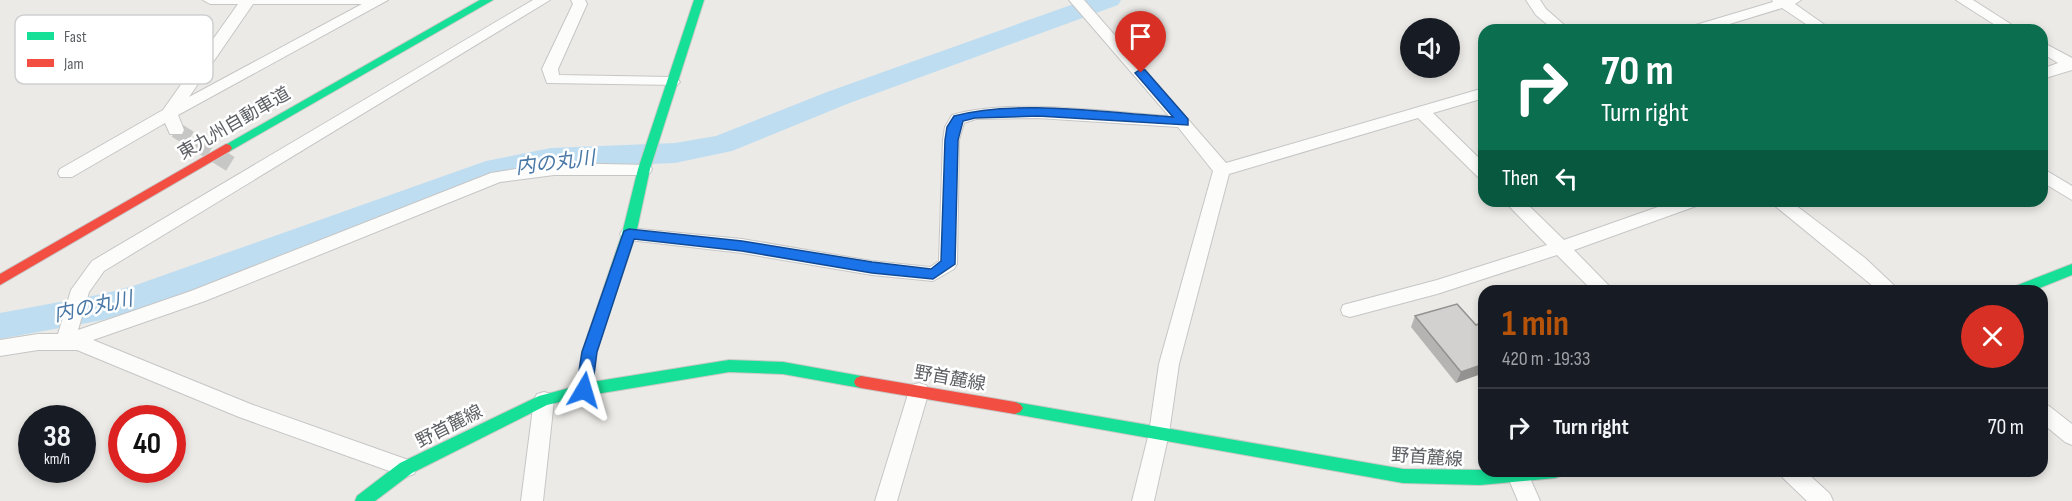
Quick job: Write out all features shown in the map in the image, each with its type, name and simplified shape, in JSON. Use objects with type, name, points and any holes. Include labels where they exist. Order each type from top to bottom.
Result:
[{"type":"main road","name":"東九州自動車道","points":[[0,280],[56,241],[469,0]]},
{"type":"main road","name":"東九州自動車道","points":[[0,268],[56,241],[488,0]]},
{"type":"main road","points":[[584,390],[590,352],[629,234],[644,169],[699,0]]},
{"type":"main road","points":[[2033,285],[2072,269]]},
{"type":"main road","name":"野首麓線","points":[[363,501],[406,468],[543,400],[584,390],[729,366],[783,368],[1403,476],[1493,477]]},
{"type":"street","points":[[210,0],[248,2],[376,0]]},
{"type":"street","points":[[66,173],[169,113],[381,0]]},
{"type":"street","points":[[65,342],[80,290],[98,266],[242,171],[543,0]]},
{"type":"street","points":[[578,0],[580,4],[570,29],[550,69],[552,80],[672,82]]},
{"type":"street","points":[[1533,0],[1541,12],[1556,24]]},
{"type":"street","points":[[1963,0],[2003,24]]},
{"type":"street","points":[[1078,1],[1222,170]]},
{"type":"street","points":[[1713,24],[1786,1],[1816,24]]},
{"type":"street","points":[[213,51],[248,2]]},
{"type":"street","points":[[2048,51],[2071,64]]},
{"type":"street","points":[[2048,72],[2071,64]]},
{"type":"street","points":[[169,113],[190,84]]},
{"type":"street","points":[[1222,170],[1478,95]]},
{"type":"street","points":[[629,234],[742,246],[872,268],[933,274],[948,264],[951,140],[953,127],[958,118],[975,114],[1038,112],[1183,122]]},
{"type":"street","points":[[1422,112],[1478,166]]},
{"type":"street","points":[[169,113],[176,130]]},
{"type":"street","points":[[65,342],[198,296],[497,177],[554,169],[644,169]]},
{"type":"street","points":[[1143,501],[1159,433],[1169,364],[1222,170]]},
{"type":"street","points":[[2048,178],[2072,194]]},
{"type":"street","points":[[1519,207],[1599,285]]},
{"type":"street","points":[[1350,310],[1391,300],[1561,248],[1676,207]]},
{"type":"street","points":[[1786,207],[1884,285]]},
{"type":"street","points":[[0,348],[38,342],[78,342],[139,365],[246,411],[406,468]]},
{"type":"street","points":[[886,501],[919,391]]},
{"type":"street","points":[[532,501],[543,400]]},
{"type":"street","points":[[2048,417],[2072,436]]},
{"type":"street","points":[[1519,477],[1529,501]]},
{"type":"street","points":[[1797,477],[1822,501]]},
{"type":"building","points":[[1457,304],[1476,325],[1478,324],[1478,366],[1461,372],[1415,316]]},
{"type":"waterway","name":"内の丸川","points":[[0,326],[103,307],[141,296],[282,247],[486,171],[551,158],[675,153],[722,144],[837,98],[1109,0]]},
{"type":"tunnel","points":[[176,130],[237,168]]},
{"type":"traffic: fast","points":[[226,148],[488,0]]},
{"type":"traffic: fast","points":[[584,390],[589,352],[629,234],[644,169],[699,0]]},
{"type":"traffic: fast","points":[[2033,285],[2072,269]]},
{"type":"traffic: fast","points":[[363,501],[406,468],[544,400],[584,390],[729,366],[783,368],[861,382]]},
{"type":"traffic: fast","points":[[1015,408],[1403,476],[1491,477]]},
{"type":"traffic: jam","points":[[0,280],[226,148]]},
{"type":"traffic: jam","points":[[861,382],[1015,408]]},
{"type":"route","points":[[584,390],[590,352],[629,234],[742,246],[872,268],[933,274],[948,264],[951,140],[953,127],[958,118],[975,114],[1038,112],[1183,122],[1141,73]]}]
